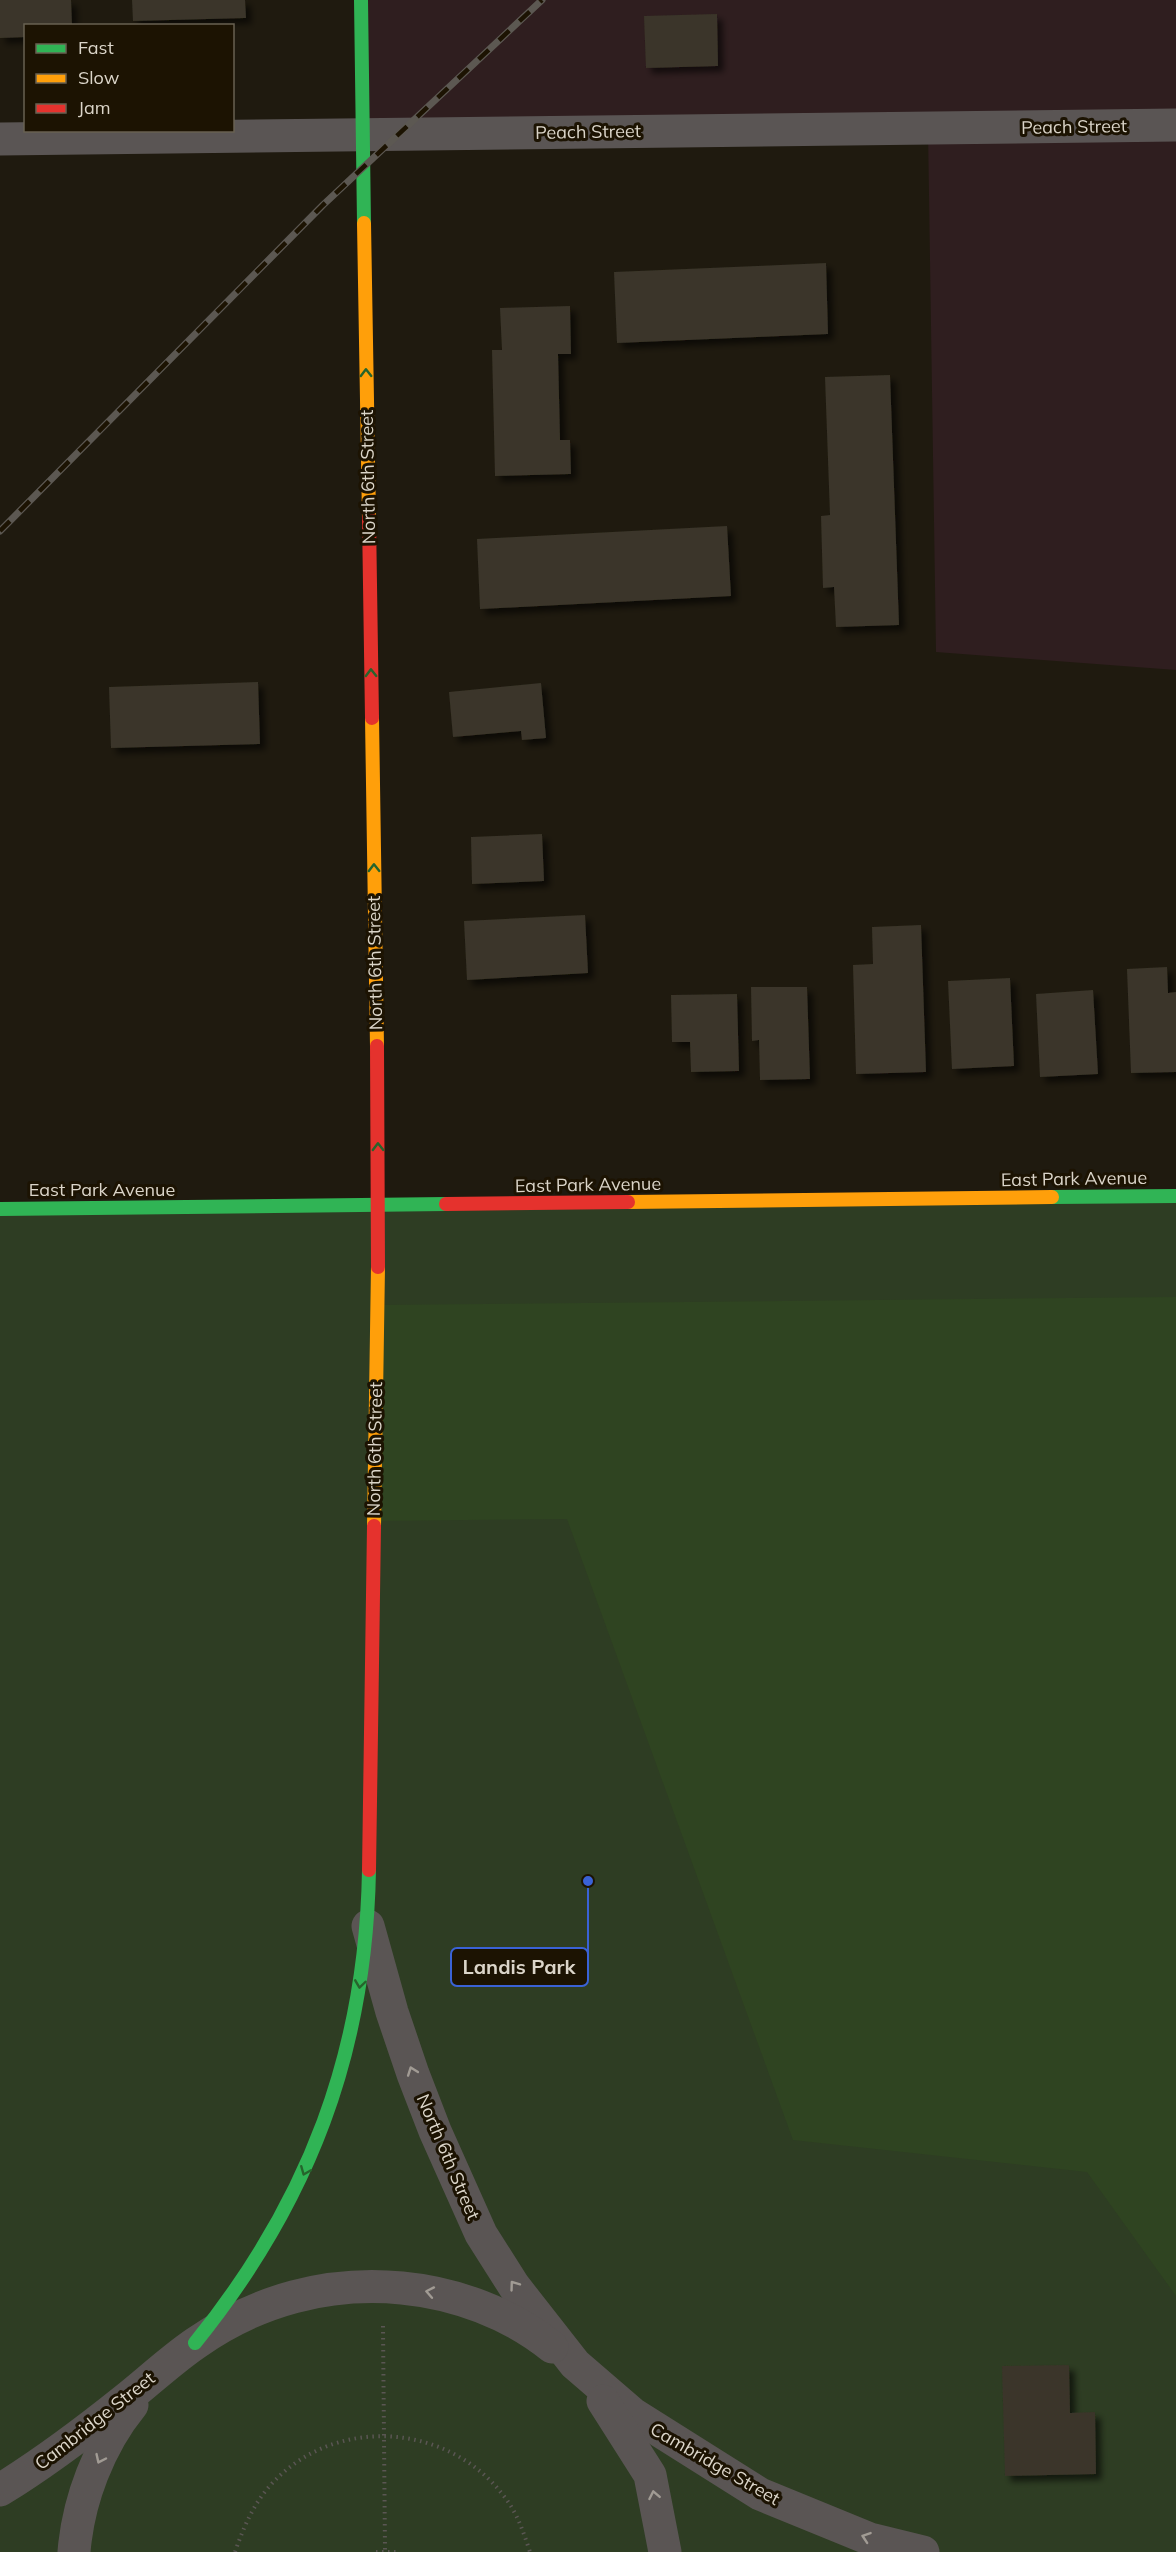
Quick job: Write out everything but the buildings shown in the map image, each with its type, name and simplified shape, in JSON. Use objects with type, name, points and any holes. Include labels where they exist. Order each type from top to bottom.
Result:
[{"type":"street","name":"North 6th Street","points":[[74,2552],[83,2502],[112,2435],[145,2390],[191,2346],[226,2307],[269,2244],[308,2165],[339,2073],[356,2010],[368,1926],[379,1206],[361,0]]},
{"type":"street","name":"Peach Street","points":[[0,139],[1176,125]]},
{"type":"street","name":"East Park Avenue","points":[[0,1209],[1176,1196]]},
{"type":"street","name":"North 6th Street","points":[[368,1926],[392,2012],[413,2074],[439,2141],[481,2234],[514,2286],[581,2370],[650,2475],[665,2552]]},
{"type":"street","name":"Cambridge Street","points":[[0,2490],[84,2432],[191,2346],[240,2316],[288,2297],[328,2289],[382,2286],[438,2294],[491,2310],[525,2328],[581,2370],[633,2414],[760,2494],[870,2539],[923,2552]]},
{"type":"path","points":[[382,2286],[385,2550]]},
{"type":"path","points":[[235,2552],[253,2508],[282,2474],[298,2461],[329,2445],[356,2438],[383,2435],[431,2443],[471,2463],[486,2475],[513,2509],[530,2552]]},
{"type":"path","points":[[376,2552],[385,2550],[396,2552]]},
{"type":"shaded area","points":[[360,0],[1176,0],[1176,670],[936,652],[928,130],[359,134]]},
{"type":"green space","points":[[1176,1196],[1176,2552],[0,2552],[0,1210]]},
{"type":"green space","points":[[1176,1297],[1176,2296],[1087,2172],[793,2140],[567,1519],[376,1521],[377,1305]]},
{"type":"railway","points":[[0,531],[323,205],[542,0]]},
{"type":"traffic: fast","points":[[361,0],[364,223]]},
{"type":"traffic: fast","points":[[1052,1197],[1176,1196]]},
{"type":"traffic: fast","points":[[0,1209],[446,1204]]},
{"type":"traffic: fast","points":[[195,2343],[235,2290],[270,2235],[299,2179],[324,2122],[343,2062],[357,2001],[365,1937],[369,1870]]},
{"type":"traffic: slow","points":[[364,223],[369,518]]},
{"type":"traffic: slow","points":[[372,718],[377,1046]]},
{"type":"traffic: slow","points":[[628,1202],[1052,1197]]},
{"type":"traffic: slow","points":[[374,1526],[378,1267]]},
{"type":"traffic: jam","points":[[369,518],[372,718]]},
{"type":"traffic: jam","points":[[377,1046],[378,1267]]},
{"type":"traffic: jam","points":[[446,1204],[628,1202]]},
{"type":"traffic: jam","points":[[369,1870],[374,1526]]},
{"type":"place","name":"Landis Park","points":[[588,1881]]}]
